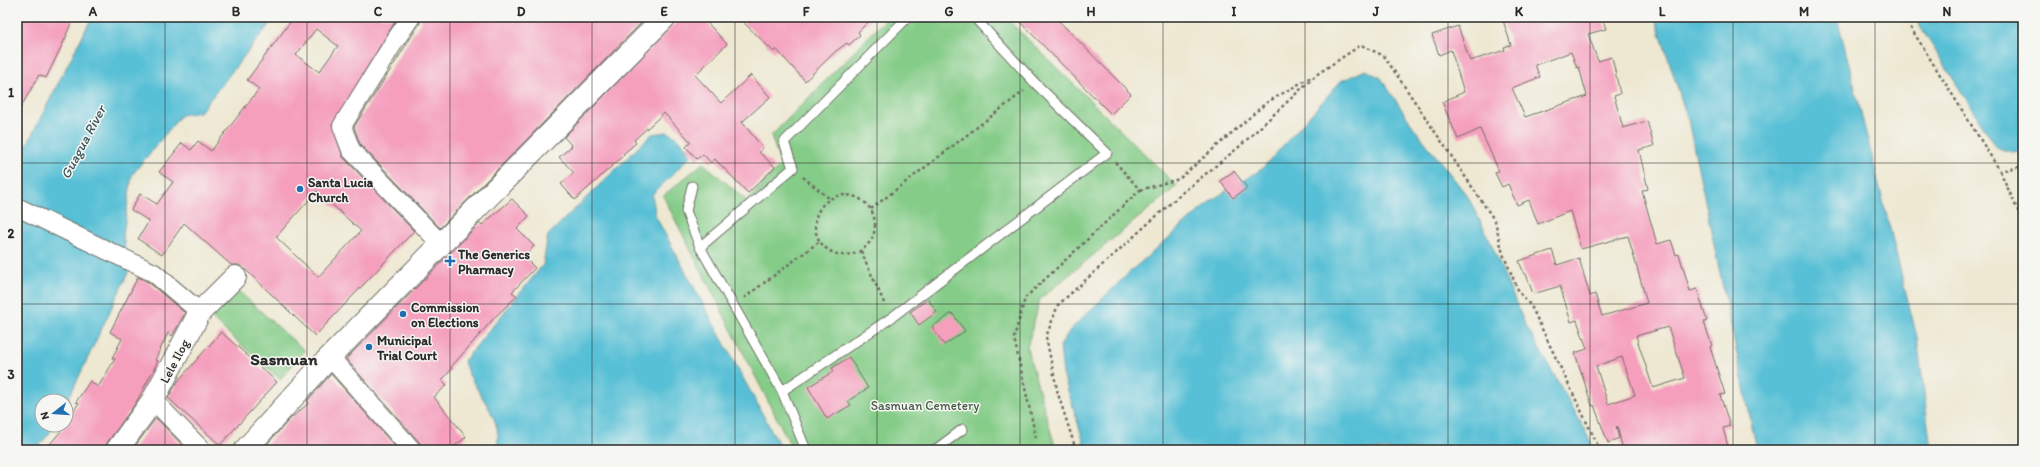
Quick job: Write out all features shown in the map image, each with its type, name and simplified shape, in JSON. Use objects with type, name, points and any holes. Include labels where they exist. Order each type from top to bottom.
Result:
[{"type":"street","points":[[411,17],[342,126],[351,150],[441,244]]},
{"type":"street","points":[[245,450],[330,357],[665,17]]},
{"type":"street","points":[[17,207],[154,273],[200,312]]},
{"type":"street","name":"Lele Ilog","points":[[117,450],[153,400],[200,312],[235,277]]},
{"type":"street","points":[[330,357],[412,450]]},
{"type":"street","points":[[153,400],[202,450]]},
{"type":"lane","points":[[700,247],[793,168],[784,142],[908,17]]},
{"type":"lane","points":[[782,392],[891,318],[1107,153],[1035,83],[974,17]]},
{"type":"lane","points":[[692,186],[686,211],[700,247],[782,392],[806,450]]},
{"type":"lane","points":[[935,450],[963,429]]},
{"type":"path","points":[[1904,17],[2000,171],[2023,222]]},
{"type":"path","points":[[1036,438],[1014,338],[1025,298],[1140,190],[1179,179],[1266,103],[1316,75],[1361,46],[1384,56],[1495,221],[1503,254],[1519,292],[1531,306],[1600,450]]},
{"type":"path","points":[[1076,450],[1058,394],[1046,337],[1058,305],[1182,192],[1239,147],[1316,75]]},
{"type":"path","points":[[871,209],[1035,83]]},
{"type":"path","points":[[1107,153],[1140,190]]},
{"type":"path","points":[[2000,171],[2023,166]]},
{"type":"path","points":[[793,168],[830,200]]},
{"type":"path","points":[[848,195],[865,202],[871,209],[875,218],[873,237],[868,245],[861,251],[852,254],[834,253],[826,248],[820,241],[816,223],[823,205],[830,200],[838,196],[848,195]]},
{"type":"path","points":[[733,306],[820,241]]},
{"type":"path","points":[[861,251],[891,318]]},
{"type":"green space","name":"Sasmuan Cemetery","points":[[888,17],[1005,17],[1177,186],[1040,299],[1027,348],[1056,450],[793,450],[663,196],[703,163],[747,201],[781,165],[771,136]]},
{"type":"green space","points":[[236,289],[305,351],[280,379],[211,318]]},
{"type":"water","name":"Guagua River","points":[[92,17],[275,17],[200,112],[181,115],[132,175],[123,235],[128,273],[71,393],[34,393],[34,433],[50,433],[36,450],[17,450],[17,164]]},
{"type":"water","points":[[1655,17],[1837,17],[1917,337],[1931,450],[1757,450],[1688,120]]},
{"type":"water","points":[[1914,17],[2023,17],[2023,150],[2013,152],[1997,148]]},
{"type":"water","points":[[1366,70],[1381,78],[1414,128],[1468,197],[1490,241],[1524,322],[1583,426],[1594,450],[1086,450],[1063,374],[1060,346],[1070,330],[1132,270],[1212,200],[1262,169],[1341,81]]},
{"type":"water","points":[[668,132],[680,140],[691,156],[652,195],[656,217],[782,450],[496,450],[498,438],[497,426],[493,415],[468,372],[464,361],[543,265],[548,235],[652,134]]},
{"type":"building","points":[[17,17],[74,17],[46,78],[39,75],[17,114]]},
{"type":"building","points":[[294,17],[398,17],[332,125],[343,157],[414,231],[315,336],[246,270],[239,265],[231,265],[184,223],[162,255],[138,239],[149,221],[131,210],[140,194],[157,204],[173,182],[159,172],[182,143],[191,150],[198,141],[211,151],[259,89],[247,80]],"holes":[[[316,29],[338,46],[319,72],[296,55]],[[317,191],[361,231],[318,277],[276,237]]]},
{"type":"building","points":[[421,17],[647,17],[440,228],[360,144],[354,127],[420,23]]},
{"type":"building","points":[[681,17],[702,17],[727,44],[695,75],[721,103],[751,75],[770,97],[742,122],[763,148],[759,152],[775,167],[748,193],[715,159],[711,163],[703,154],[697,159],[686,147],[691,142],[664,113],[634,140],[636,143],[623,154],[624,155],[575,200],[561,184],[574,173],[559,157],[572,146],[564,137]]},
{"type":"building","points":[[738,17],[873,17],[858,32],[860,35],[849,45],[847,43],[836,51],[805,81],[776,49],[774,52]]},
{"type":"building","points":[[1015,17],[1055,17],[1131,94],[1111,114]]},
{"type":"building","points":[[1502,17],[1602,17],[1606,29],[1588,34],[1598,61],[1612,57],[1620,94],[1614,96],[1623,128],[1647,121],[1654,146],[1639,150],[1648,189],[1642,191],[1657,244],[1671,240],[1676,255],[1679,254],[1690,291],[1697,289],[1707,321],[1704,322],[1712,346],[1710,347],[1725,394],[1720,395],[1730,426],[1723,428],[1729,450],[1623,450],[1617,426],[1619,438],[1608,443],[1594,405],[1592,406],[1575,353],[1587,349],[1577,320],[1571,322],[1560,286],[1533,294],[1526,274],[1524,274],[1519,261],[1552,250],[1557,265],[1579,258],[1590,296],[1595,294],[1602,316],[1647,303],[1628,236],[1581,249],[1570,211],[1538,224],[1529,200],[1517,205],[1508,184],[1502,187],[1495,173],[1499,171],[1480,129],[1458,139],[1442,102],[1464,92],[1451,50],[1439,55],[1432,35],[1458,26],[1470,61],[1505,50],[1504,47],[1511,45]],"holes":[[[1571,52],[1577,68],[1579,67],[1587,96],[1525,117],[1512,88],[1540,77],[1535,65]],[[1668,327],[1685,378],[1653,388],[1636,336]],[[1622,357],[1635,395],[1608,404],[1596,366]]]},
{"type":"building","points":[[1234,171],[1247,188],[1233,198],[1220,181]]},
{"type":"building","points":[[512,199],[529,216],[517,229],[534,246],[524,257],[535,268],[512,292],[517,296],[496,316],[451,367],[452,369],[442,380],[447,385],[434,397],[466,437],[450,450],[422,450],[420,443],[346,359],[480,223],[482,225]]},
{"type":"building","points":[[138,277],[148,282],[185,313],[172,336],[168,333],[155,360],[158,361],[137,401],[107,443],[105,450],[45,450],[59,433],[74,433],[74,410],[79,403],[76,402],[90,381],[98,387],[115,359],[112,358],[122,339],[110,332]]},
{"type":"building","points":[[928,299],[937,312],[919,325],[910,312]]},
{"type":"building","points":[[952,313],[965,331],[944,345],[932,327]]},
{"type":"building","points":[[221,332],[277,382],[220,445],[168,398],[178,381]]},
{"type":"building","points":[[849,357],[868,388],[848,401],[851,405],[827,419],[808,387],[834,371],[832,368]]},
{"type":"building","points":[[331,374],[398,450],[273,450],[267,444],[291,418],[309,403],[307,401]]},
{"type":"building","points":[[156,418],[187,450],[132,450]]},
{"type":"place","name":"Santa Lucia Church","points":[[300,189]]},
{"type":"place","name":"The Generics Pharmacy","points":[[450,261]]},
{"type":"place","name":"Commission on Elections","points":[[403,314]]},
{"type":"place","name":"Municipal Trial Court","points":[[369,347]]},
{"type":"district","name":"Sasmuan","points":[[284,359]]}]
